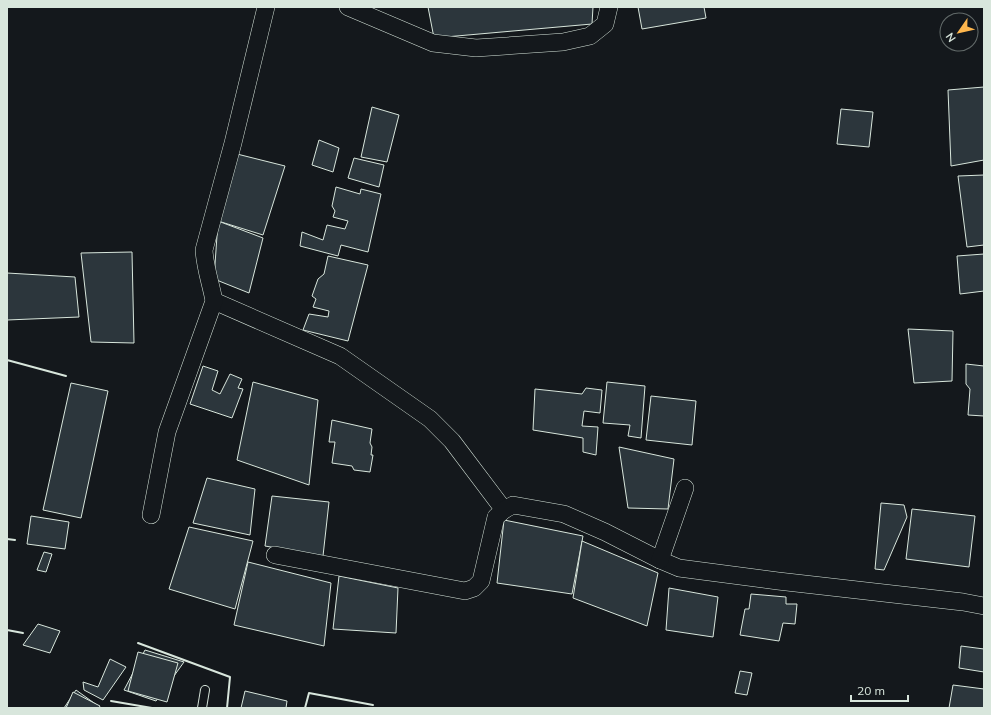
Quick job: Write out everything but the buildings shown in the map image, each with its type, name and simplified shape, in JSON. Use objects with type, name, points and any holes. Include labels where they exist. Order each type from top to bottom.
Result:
[{"type":"street","points":[[151,515],[167,432],[214,301],[205,264],[204,250],[233,143],[266,7]]},
{"type":"street","points":[[348,7],[433,43],[476,48],[563,42],[590,36],[604,24],[609,7]]},
{"type":"street","points":[[214,301],[340,356],[430,419],[456,446],[504,510]]},
{"type":"street","points":[[660,560],[685,488]]},
{"type":"street","points":[[275,555],[465,591],[474,588],[481,581],[496,517],[513,505],[564,514],[679,568],[963,602],[984,606]]},
{"type":"lane","points":[[202,708],[205,690]]},
{"type":"wall","points":[[7,360],[66,376]]},
{"type":"wall","points":[[7,539],[15,540]]},
{"type":"wall","points":[[7,630],[23,633]]},
{"type":"wall","points":[[138,643],[230,677],[227,708]]},
{"type":"wall","points":[[305,708],[309,693],[373,705]]},
{"type":"wall","points":[[111,701],[152,708]]}]
